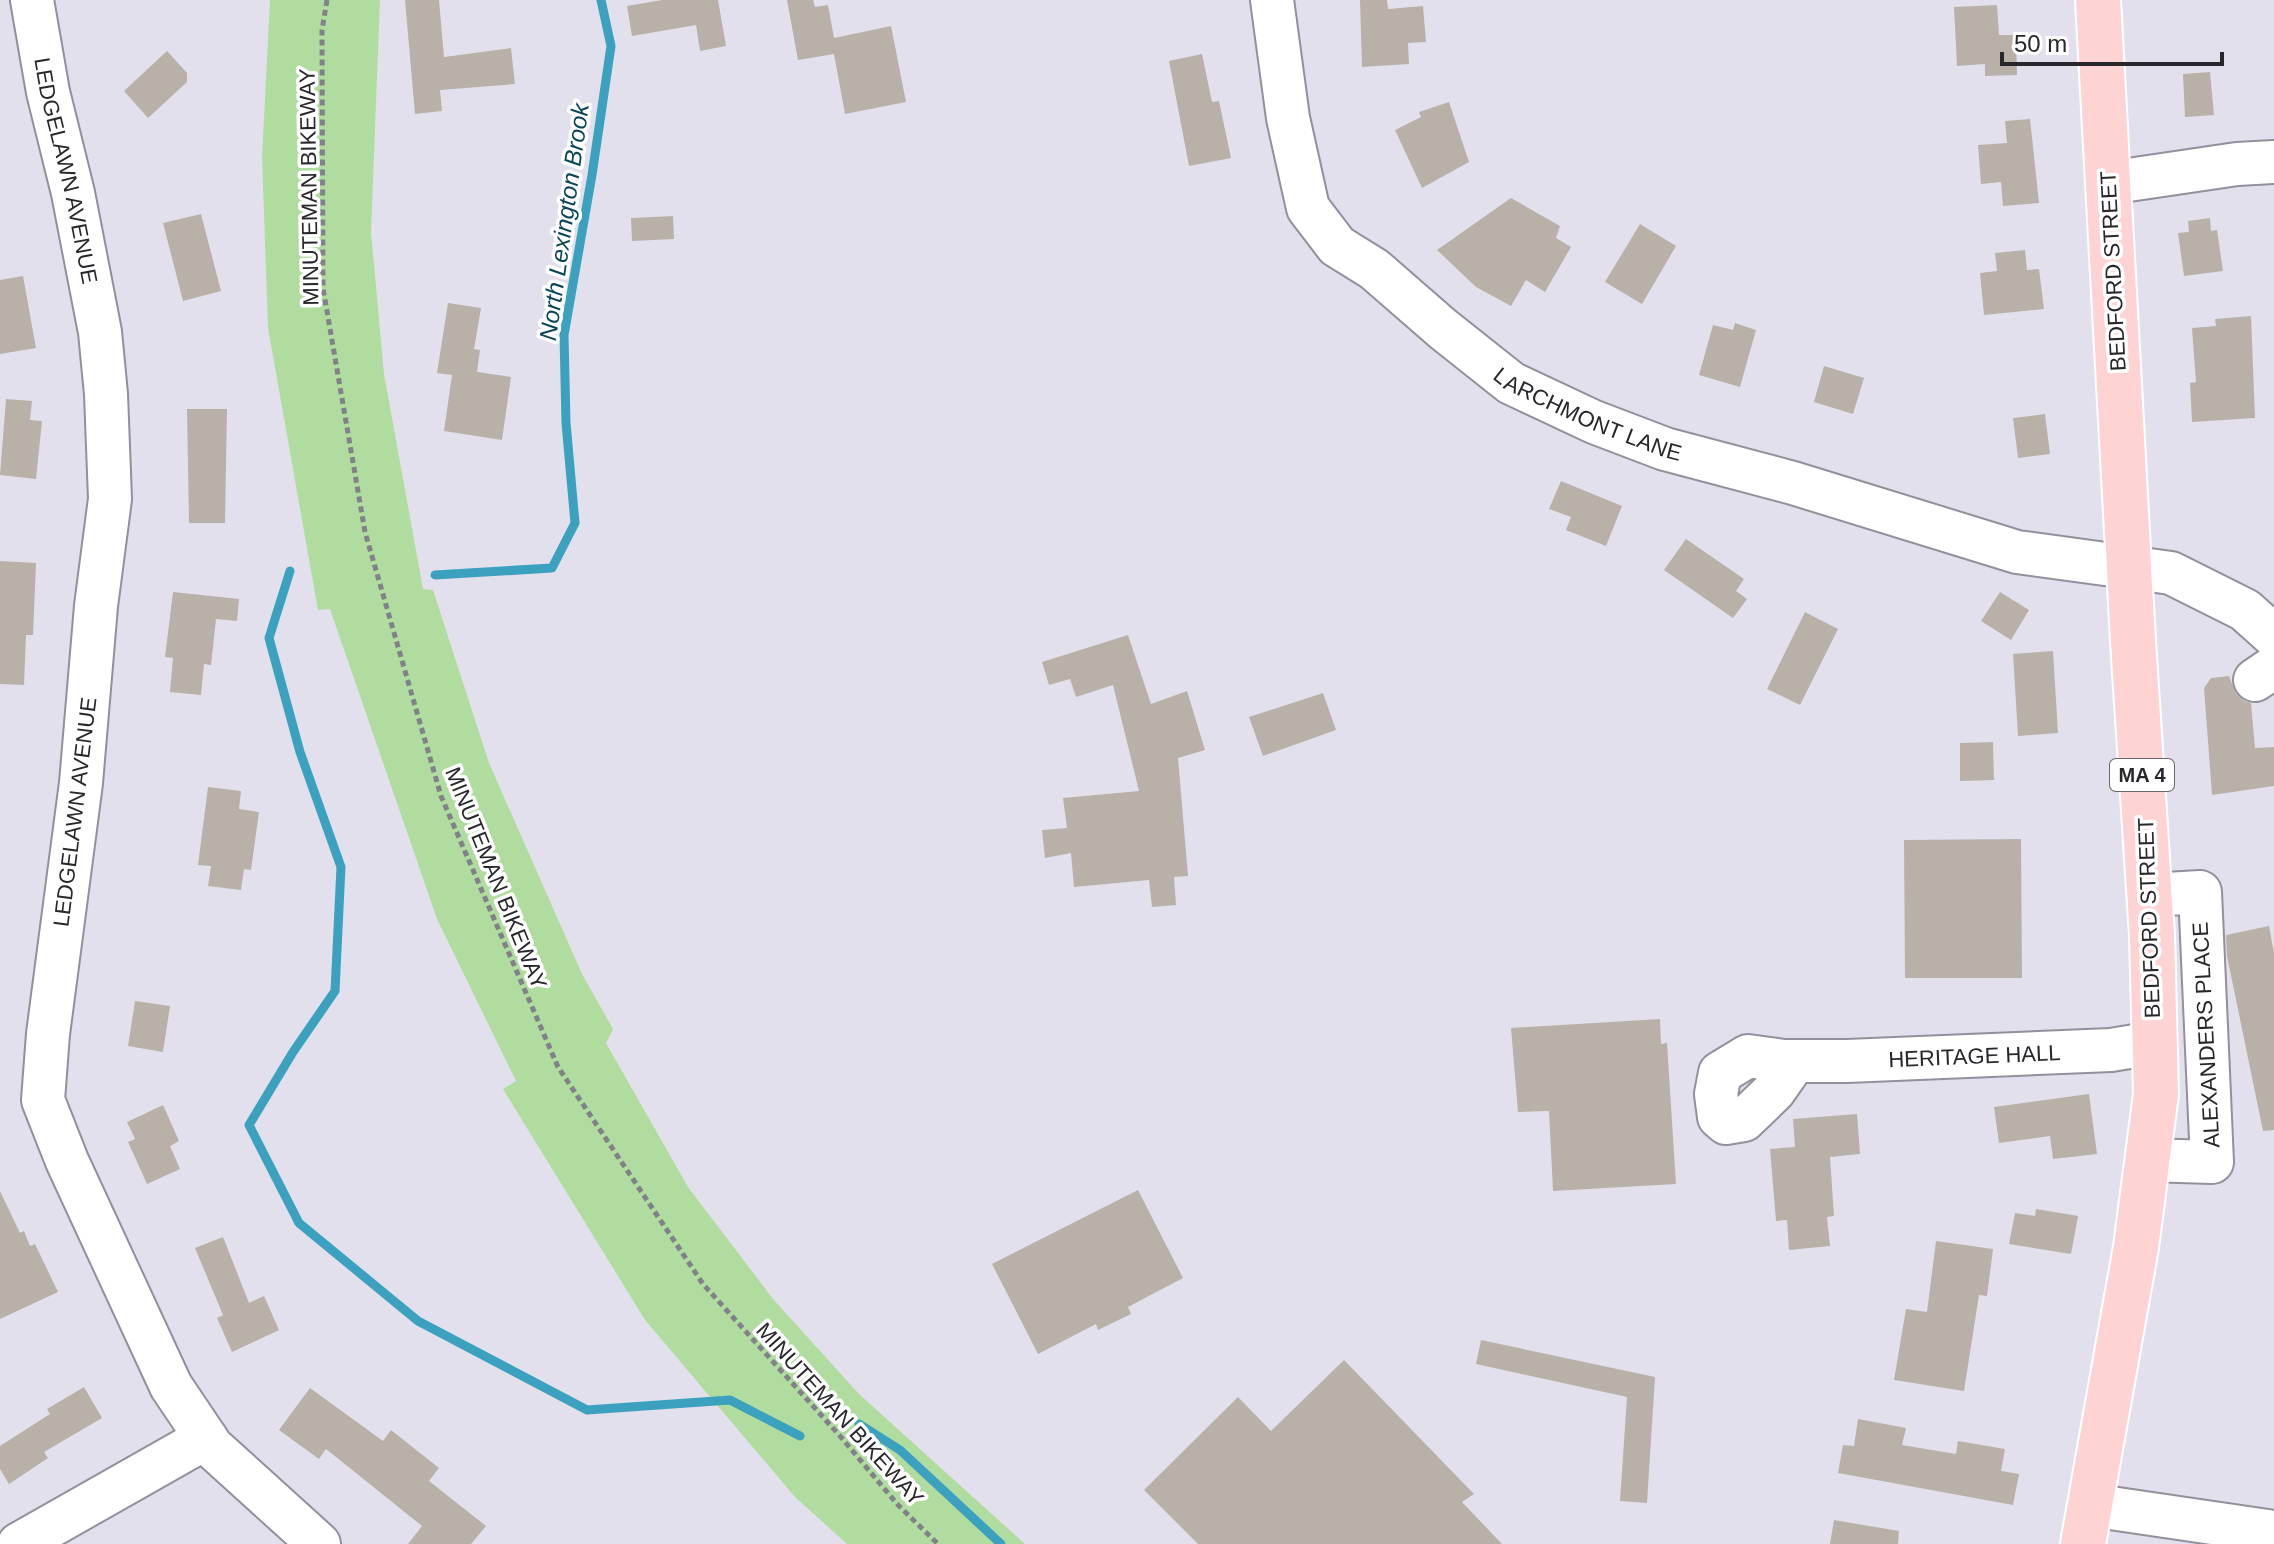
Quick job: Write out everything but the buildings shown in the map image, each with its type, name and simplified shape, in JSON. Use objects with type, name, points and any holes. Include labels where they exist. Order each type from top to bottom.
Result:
[{"type":"main road","name":"BEDFORD STREET","points":[[2086,1524],[2136,1247],[2156,1094],[2150,895],[2098,0]]},
{"type":"street","name":"LEDGELAWN AVENUE","points":[[32,0],[48,92],[73,193],[100,332],[110,499],[96,606],[81,783],[48,1034],[43,1100],[67,1161],[171,1386],[212,1447],[319,1544]]},
{"type":"street","name":"LARCHMONT LANE","points":[[1272,0],[1288,118],[1308,208],[1337,246],[1374,269],[1511,383],[1594,422],[1665,449],[1793,483],[2017,552],[2171,573],[2245,610],[2274,636]]},
{"type":"street","points":[[2108,183],[2237,164],[2274,162]]},
{"type":"street","points":[[2231,603],[2274,590]]},
{"type":"street","name":"ALEXANDERS PLACE","points":[[2147,1160],[2212,1162],[2200,892],[2150,895]]},
{"type":"street","name":"HERITAGE HALL","points":[[1795,1061],[2111,1050],[2153,1043]]},
{"type":"street","points":[[19,1544],[206,1438]]},
{"type":"street","points":[[2086,1524],[2274,1532]]},
{"type":"path","name":"MINUTEMAN BIKEWAY","points":[[327,0],[322,30],[323,288],[365,532],[441,796],[558,1067],[703,1284],[898,1505],[938,1544]]},
{"type":"green space","points":[[270,0],[380,0],[371,232],[384,374],[423,589],[433,590],[489,763],[582,974],[613,1029],[606,1043],[688,1187],[773,1299],[859,1394],[1025,1544],[847,1544],[795,1497],[645,1320],[503,1089],[516,1081],[437,919],[330,609],[318,610],[268,328],[262,157]]},
{"type":"waterway","name":"North Lexington Brook","points":[[435,575],[552,568],[575,523],[566,423],[564,335],[611,46],[601,0]]},
{"type":"waterway","name":"North Lexington Brook","points":[[290,571],[269,638],[300,752],[341,867],[335,991],[249,1125],[299,1223],[418,1321],[587,1410],[730,1400],[800,1436]]},
{"type":"waterway","name":"North Lexington Brook","points":[[859,1424],[900,1450],[1001,1544]]}]
